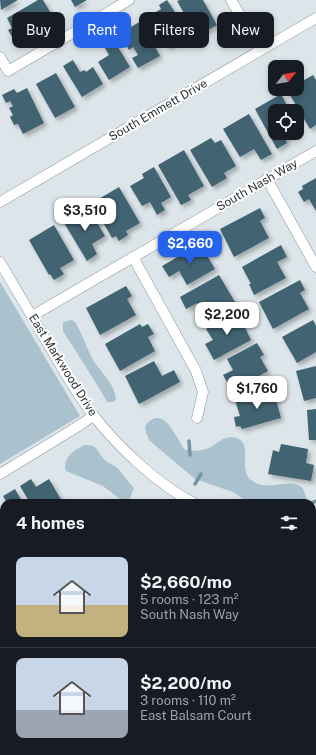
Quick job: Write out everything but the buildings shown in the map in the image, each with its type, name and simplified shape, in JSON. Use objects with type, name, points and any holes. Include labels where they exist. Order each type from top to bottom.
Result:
[{"type":"street","points":[[0,57],[8,71],[129,0]]},
{"type":"street","points":[[231,0],[261,50]]},
{"type":"street","name":"South Emmett Drive","points":[[0,202],[316,18]]},
{"type":"street","name":"South Nash Way","points":[[32,316],[316,151]]},
{"type":"street","points":[[267,179],[316,267]]},
{"type":"street","points":[[133,257],[196,371],[203,392],[197,418]]},
{"type":"street","name":"East Markwood Drive","points":[[0,262],[77,394],[93,416],[112,438],[135,460],[184,499]]},
{"type":"street","points":[[0,474],[93,416]]},
{"type":"shaded area","points":[[0,282],[80,416],[0,464]]},
{"type":"shaded area","points":[[72,320],[76,323],[95,363],[113,388],[116,399],[113,402],[107,402],[63,331],[63,323]]},
{"type":"shaded area","points":[[155,418],[161,419],[168,424],[184,449],[187,450],[198,451],[211,447],[228,437],[236,438],[244,445],[245,469],[251,480],[257,484],[264,485],[298,485],[303,489],[307,499],[243,499],[233,492],[195,479],[150,441],[146,434],[145,428],[151,420]]},
{"type":"shaded area","points":[[84,445],[95,447],[102,457],[107,462],[115,466],[134,488],[130,498],[120,499],[103,486],[66,471],[65,466],[67,459],[72,452]]},
{"type":"waterway","points":[[189,441],[190,455]]},
{"type":"waterway","points":[[195,484],[201,474]]}]
